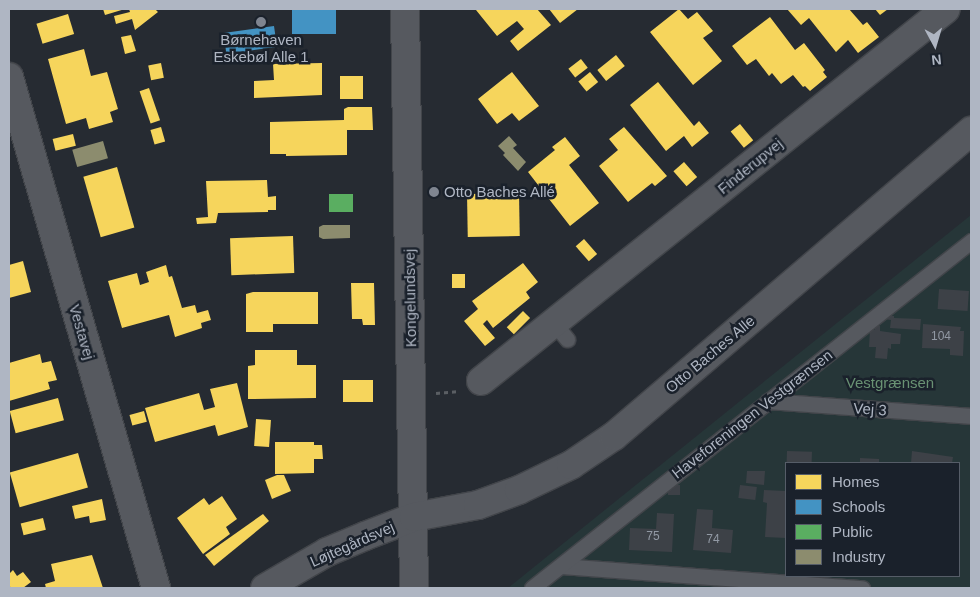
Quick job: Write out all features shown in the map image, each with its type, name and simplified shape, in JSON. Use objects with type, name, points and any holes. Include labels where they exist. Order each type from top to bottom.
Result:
[{"type":"street","name":"Kongelundsvej","points":[[405,9],[414,588]]},
{"type":"street","name":"Finderupvej","points":[[481,381],[561,331],[946,9]]},
{"type":"street","name":"Vestavej","points":[[9,77],[156,588]]},
{"type":"street","name":"Otto Baches Alle","points":[[414,517],[478,505],[519,490],[571,465],[614,436],[971,131]]},
{"type":"street","name":"Løjtegårdsvej","points":[[265,588],[327,552],[414,517]]},
{"type":"lane","name":"Haveforeningen Vestgrænsen","points":[[532,588],[971,241]]},
{"type":"lane","name":"Vej 3","points":[[768,402],[971,416]]},
{"type":"lane","points":[[561,566],[862,588]]},
{"type":"path","points":[[412,394],[459,391],[481,381]]},
{"type":"green space","name":"Vestgrænsen","points":[[971,215],[971,588],[508,588]]},
{"type":"building: Homes","points":[[103,9],[125,9],[105,15]]},
{"type":"building: Homes","points":[[129,9],[155,9],[158,12],[135,30],[132,19],[116,24],[114,16],[130,12]]},
{"type":"building: Homes","points":[[537,9],[551,25],[518,51],[510,41],[524,29],[517,21],[497,36],[476,10]]},
{"type":"building: Homes","points":[[549,9],[578,9],[560,23]]},
{"type":"building: Homes","points":[[679,9],[688,19],[697,12],[713,31],[703,38],[722,61],[693,85],[650,32]]},
{"type":"building: Homes","points":[[787,9],[849,9],[863,25],[867,22],[879,37],[858,53],[848,40],[836,52],[809,18],[801,25]]},
{"type":"building: Homes","points":[[875,9],[888,9],[880,15]]},
{"type":"building: Homes","points":[[68,14],[74,34],[43,44],[36,24]]},
{"type":"building: Homes","points":[[770,17],[795,50],[804,43],[825,70],[823,72],[827,77],[810,91],[805,86],[803,87],[793,75],[781,84],[772,73],[769,76],[756,59],[747,65],[732,46]]},
{"type":"building: Homes","points":[[131,35],[136,51],[125,54],[121,37]]},
{"type":"building: Homes","points":[[84,49],[91,76],[107,72],[118,109],[110,112],[113,122],[89,129],[86,118],[66,124],[48,59]]},
{"type":"building: Homes","points":[[616,55],[625,66],[606,81],[597,70]]},
{"type":"building: Homes","points":[[581,59],[588,68],[575,78],[568,69]]},
{"type":"building: Homes","points":[[161,63],[164,78],[151,80],[148,65]]},
{"type":"building: Homes","points":[[322,63],[322,95],[254,98],[254,81],[274,80],[273,64]]},
{"type":"building: Homes","points":[[512,72],[539,106],[519,121],[512,113],[497,124],[478,99]]},
{"type":"building: Homes","points":[[590,72],[598,82],[587,92],[578,81]]},
{"type":"building: Homes","points":[[340,76],[363,76],[363,99],[340,99]]},
{"type":"building: Homes","points":[[658,82],[694,126],[699,121],[709,133],[692,147],[684,136],[666,151],[630,105]]},
{"type":"building: Homes","points":[[149,88],[160,120],[151,123],[140,91]]},
{"type":"building: Homes","points":[[348,107],[372,107],[373,130],[347,130],[347,155],[286,156],[286,154],[270,154],[270,122],[344,120],[344,109]]},
{"type":"building: Homes","points":[[740,124],[753,140],[744,148],[731,132]]},
{"type":"building: Homes","points":[[161,127],[165,141],[155,144],[150,130]]},
{"type":"building: Homes","points":[[624,127],[667,176],[655,186],[652,183],[628,202],[599,166],[618,150],[609,139]]},
{"type":"building: Homes","points":[[73,134],[76,146],[56,151],[53,139]]},
{"type":"building: Homes","points":[[565,137],[580,156],[569,165],[599,203],[570,226],[528,172],[555,150],[552,147]]},
{"type":"building: Homes","points":[[684,162],[697,177],[687,186],[673,171]]},
{"type":"building: Homes","points":[[117,167],[134,228],[101,237],[83,177]]},
{"type":"building: Homes","points":[[267,180],[268,197],[276,196],[276,210],[268,210],[268,212],[218,213],[216,223],[197,224],[196,218],[208,217],[206,181]]},
{"type":"building: Homes","points":[[519,193],[520,236],[468,237],[467,194]]},
{"type":"building: Homes","points":[[293,236],[294,273],[231,275],[230,238]]},
{"type":"building: Homes","points":[[584,239],[597,254],[589,261],[576,246]]},
{"type":"building: Homes","points":[[23,261],[31,292],[9,298],[9,265]]},
{"type":"building: Homes","points":[[523,263],[538,282],[526,292],[530,298],[493,328],[487,320],[483,324],[495,338],[485,346],[464,321],[478,309],[472,301]]},
{"type":"building: Homes","points":[[166,265],[169,277],[172,276],[182,308],[195,305],[197,313],[208,310],[211,320],[201,323],[202,328],[175,337],[169,315],[122,328],[108,281],[137,273],[140,285],[149,282],[146,272]]},
{"type":"building: Homes","points":[[452,274],[465,274],[465,288],[452,288]]},
{"type":"building: Homes","points":[[351,283],[374,283],[375,325],[363,325],[362,319],[352,319]]},
{"type":"building: Homes","points":[[253,292],[318,292],[318,324],[273,324],[273,332],[246,332],[246,294]]},
{"type":"building: Homes","points":[[523,311],[530,318],[514,334],[507,327]]},
{"type":"building: Homes","points":[[255,350],[297,350],[297,365],[316,365],[316,398],[248,399],[248,366],[255,365]]},
{"type":"building: Homes","points":[[40,354],[42,363],[51,361],[57,380],[48,382],[50,389],[9,401],[9,363]]},
{"type":"building: Homes","points":[[343,380],[373,380],[373,402],[343,402]]},
{"type":"building: Homes","points":[[237,383],[248,427],[218,436],[215,425],[155,442],[145,408],[199,393],[204,410],[215,407],[210,389]]},
{"type":"building: Homes","points":[[58,398],[64,420],[16,433],[10,411]]},
{"type":"building: Homes","points":[[144,411],[147,422],[132,426],[130,415]]},
{"type":"building: Homes","points":[[256,419],[271,420],[269,447],[254,446]]},
{"type":"building: Homes","points":[[275,442],[314,442],[314,445],[322,445],[323,459],[314,459],[314,473],[275,474]]},
{"type":"building: Homes","points":[[78,453],[88,488],[20,507],[10,473]]},
{"type":"building: Homes","points":[[277,475],[284,475],[291,491],[272,499],[265,480]]},
{"type":"building: Homes","points":[[222,496],[237,519],[226,527],[230,534],[203,554],[177,518],[204,498],[209,505]]},
{"type":"building: Homes","points":[[102,499],[106,520],[90,523],[89,516],[75,519],[72,506]]},
{"type":"building: Homes","points":[[263,514],[269,521],[214,566],[205,555]]},
{"type":"building: Homes","points":[[43,518],[46,530],[24,535],[21,524]]},
{"type":"building: Homes","points":[[92,555],[103,588],[46,588],[45,584],[55,581],[51,564]]},
{"type":"building: Homes","points":[[13,570],[17,576],[23,572],[31,582],[23,588],[11,588],[9,585],[9,574]]},
{"type":"building: Schools","name":"Børnehaven Eskebøl Alle 1","points":[[292,9],[336,9],[336,34],[292,34]]},
{"type":"building: Schools","points":[[274,26],[277,47],[226,54],[223,33]]},
{"type":"building: Public","points":[[329,194],[353,194],[353,212],[329,212]]},
{"type":"building: Industry","points":[[509,136],[517,145],[513,148],[526,162],[518,171],[503,155],[505,153],[498,146]]},
{"type":"building: Industry","points":[[103,141],[108,158],[77,167],[72,150]]},
{"type":"building: Industry","points":[[323,225],[350,225],[350,238],[323,239],[319,237],[319,227]]},
{"type":"building: Other","points":[[939,289],[969,291],[968,311],[938,309]]},
{"type":"building: Other","points":[[884,315],[894,316],[894,318],[921,319],[920,330],[890,328],[891,320],[883,319]]},
{"type":"building: Other","points":[[923,324],[961,327],[960,331],[964,331],[963,356],[950,355],[950,349],[922,348]]},
{"type":"building: Other","points":[[875,326],[880,326],[880,331],[901,334],[900,344],[891,344],[891,349],[888,348],[887,359],[875,358],[876,347],[869,347],[870,330],[875,330]]},
{"type":"building: Other","points":[[787,451],[812,452],[812,462],[787,462]]},
{"type":"building: Other","points":[[912,451],[953,457],[952,462],[911,462]]},
{"type":"building: Other","points":[[860,458],[879,459],[879,462],[860,462]]},
{"type":"building: Other","points":[[747,471],[765,471],[764,485],[746,483]]},
{"type":"building: Other","points":[[668,485],[680,485],[680,495],[668,495]]},
{"type":"building: Other","points":[[740,485],[757,487],[755,500],[738,498]]},
{"type":"building: Other","points":[[764,490],[785,491],[785,538],[765,537],[767,503],[763,502]]},
{"type":"building: Other","points":[[697,509],[713,510],[712,528],[733,530],[731,553],[693,550]]},
{"type":"building: Other","points":[[657,513],[674,514],[672,552],[629,550],[630,528],[656,529]]},
{"type":"place","name":"Børnehaven Eskebøl Alle 1","points":[[261,22]]},
{"type":"place","name":"Otto Baches Allé","points":[[434,192]]}]
